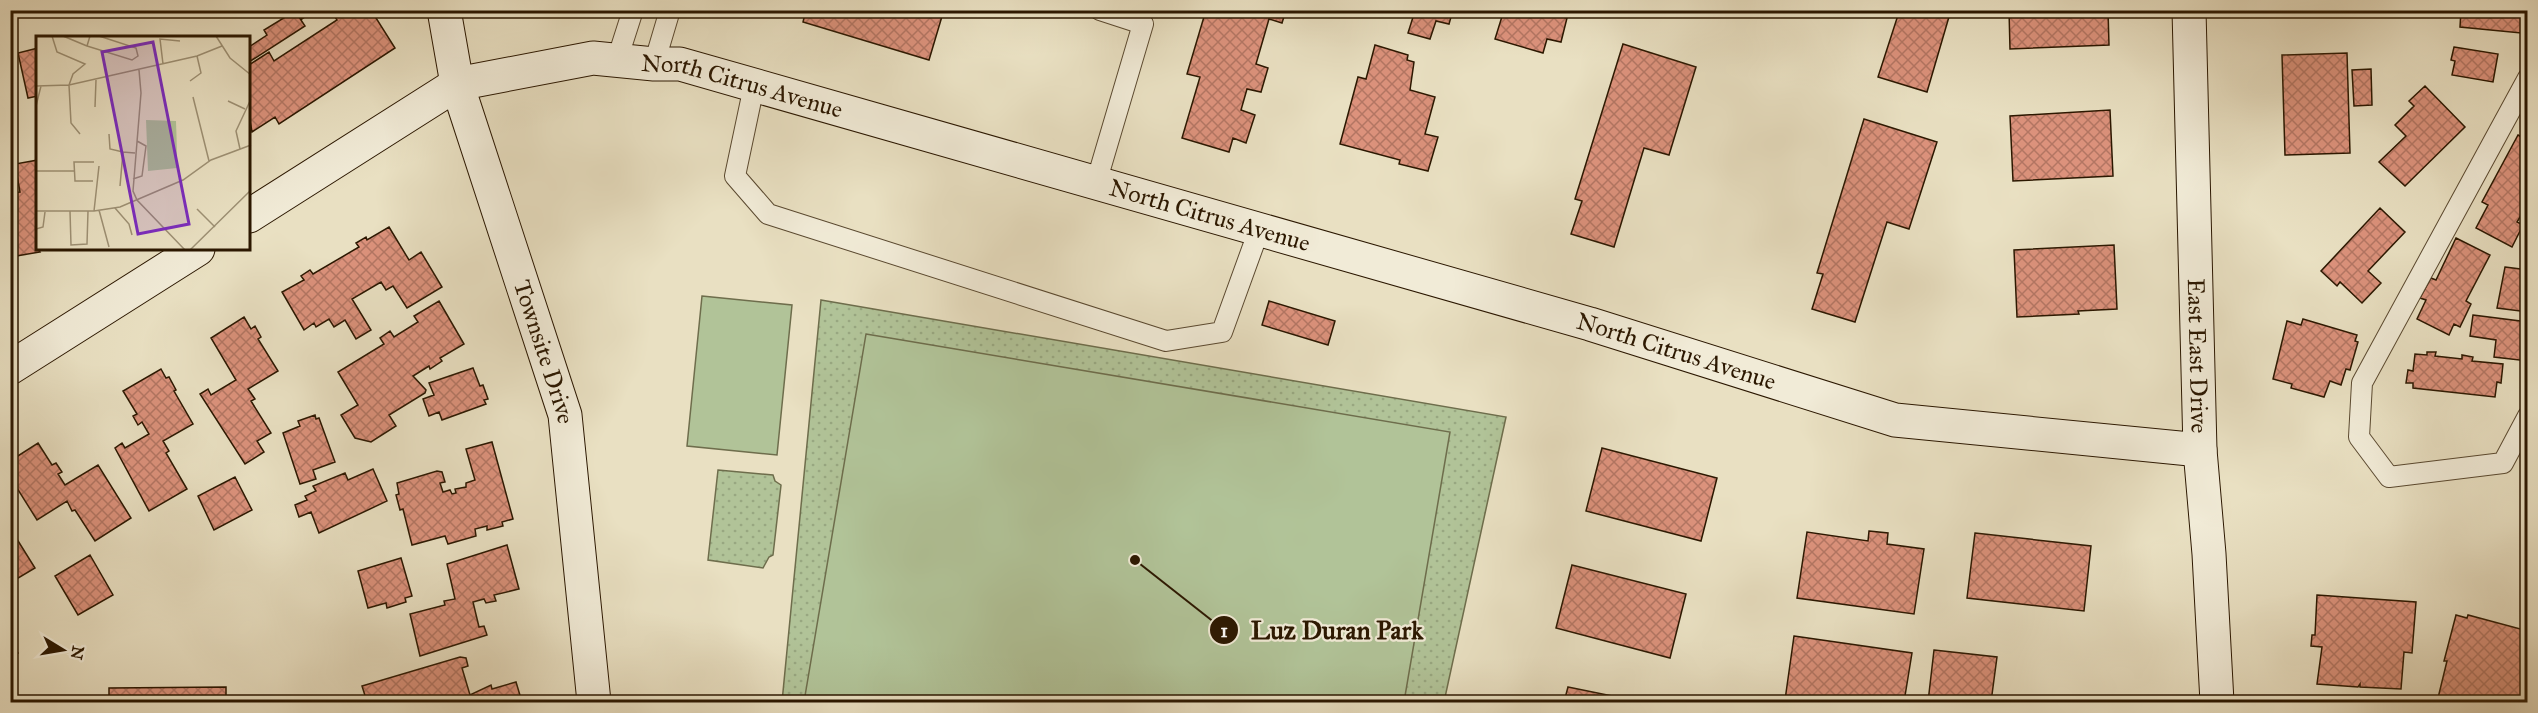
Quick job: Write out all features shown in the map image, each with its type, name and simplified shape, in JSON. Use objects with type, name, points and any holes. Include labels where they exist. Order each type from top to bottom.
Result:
[{"type":"street","name":"Townsite Drive","points":[[444,10],[458,84],[565,415],[594,702]]},
{"type":"street","name":"East East Drive","points":[[2189,10],[2200,450],[2209,554],[2217,702]]},
{"type":"street","name":"North Citrus Avenue","points":[[250,215],[458,84],[593,58],[680,64],[1590,324],[1895,420],[2200,450]]},
{"type":"street","points":[[10,368],[196,250]]},
{"type":"lane","points":[[617,60],[633,10]]},
{"type":"lane","points":[[654,64],[670,10]]},
{"type":"lane","points":[[1095,183],[1146,17],[1100,10]]},
{"type":"lane","points":[[2528,78],[2362,382],[2359,437],[2389,477],[2492,465],[2503,463],[2528,416]]},
{"type":"lane","points":[[754,86],[735,176],[768,214],[1166,341],[1221,332],[1259,230]]},
{"type":"green space","points":[[702,296],[792,305],[777,455],[687,446]]},
{"type":"green space","points":[[821,300],[1506,417],[1444,702],[782,702]]},
{"type":"green space","points":[[866,334],[1450,432],[1404,702],[804,702]]},
{"type":"green space","points":[[718,470],[773,475],[775,481],[781,485],[773,555],[769,557],[763,568],[708,560]]},
{"type":"building","points":[[297,10],[325,10],[317,15],[314,11],[302,19]]},
{"type":"building","points":[[335,10],[371,10],[395,48],[279,124],[275,117],[252,132],[250,64],[269,52],[274,61],[337,20],[332,12]]},
{"type":"building","points":[[806,10],[935,10],[943,13],[929,60],[803,22]]},
{"type":"building","points":[[1206,10],[1286,10],[1282,23],[1269,19],[1256,64],[1268,68],[1261,92],[1247,89],[1241,110],[1255,115],[1246,143],[1233,138],[1229,152],[1182,138],[1200,77],[1187,74]]},
{"type":"building","points":[[1403,10],[1453,10],[1449,24],[1436,21],[1430,39],[1408,33],[1414,14]]},
{"type":"building","points":[[1504,10],[1557,10],[1555,15],[1567,18],[1561,42],[1547,39],[1543,53],[1495,39]]},
{"type":"building","points":[[1893,10],[1951,10],[1927,92],[1878,77],[1899,12]]},
{"type":"building","points":[[2009,10],[2108,10],[2109,45],[2010,49]]},
{"type":"building","points":[[2461,10],[2523,10],[2521,33],[2460,27]]},
{"type":"building","points":[[295,11],[305,26],[250,61],[250,46],[267,35],[264,30]]},
{"type":"building","points":[[1623,44],[1696,67],[1669,155],[1644,148],[1614,247],[1571,234],[1582,201],[1575,199]]},
{"type":"building","points":[[1375,45],[1408,55],[1407,60],[1414,62],[1410,90],[1435,97],[1425,134],[1438,137],[1428,171],[1399,164],[1400,160],[1340,144],[1358,77],[1366,79]]},
{"type":"building","points":[[2454,47],[2498,54],[2493,82],[2452,75],[2455,61],[2451,60]]},
{"type":"building","points":[[36,48],[36,96],[28,98],[18,53]]},
{"type":"building","points":[[2347,53],[2350,153],[2285,155],[2282,55]]},
{"type":"building","points":[[2371,69],[2372,105],[2354,106],[2352,70]]},
{"type":"building","points":[[2425,86],[2465,127],[2405,186],[2379,162],[2406,136],[2395,125],[2414,106],[2409,101]]},
{"type":"building","points":[[2110,110],[2113,176],[2013,181],[2010,116]]},
{"type":"building","points":[[1864,119],[1937,142],[1909,229],[1887,222],[1855,322],[1812,309],[1823,274],[1817,273]]},
{"type":"building","points":[[2518,135],[2528,141],[2528,204],[2517,222],[2523,225],[2512,247],[2476,228],[2488,205],[2482,202]]},
{"type":"building","points":[[36,160],[36,250],[40,252],[10,257],[10,193],[20,192],[15,164]]},
{"type":"building","points":[[2380,208],[2405,232],[2368,271],[2381,283],[2362,303],[2340,282],[2337,286],[2321,271]]},
{"type":"building","points":[[389,227],[409,260],[421,252],[442,287],[407,308],[393,286],[386,290],[381,282],[352,299],[371,330],[356,339],[345,320],[334,327],[329,319],[316,327],[314,323],[304,330],[282,292],[304,280],[301,276],[310,270],[313,274],[359,247],[356,243],[366,237],[367,240]]},
{"type":"building","points":[[2456,238],[2490,255],[2466,301],[2471,304],[2460,327],[2454,324],[2449,335],[2417,319],[2426,300],[2420,298],[2431,278],[2436,280]]},
{"type":"building","points":[[2114,245],[2117,309],[2078,311],[2079,314],[2017,317],[2014,250]]},
{"type":"building","points":[[2505,267],[2528,270],[2528,312],[2497,308]]},
{"type":"building","points":[[439,301],[464,344],[440,358],[442,361],[430,369],[429,366],[413,376],[426,390],[425,393],[389,415],[396,426],[371,442],[355,438],[341,415],[358,405],[338,372],[384,344],[380,338],[390,331],[394,337],[418,322],[414,316]]},
{"type":"building","points":[[1269,301],[1335,321],[1328,345],[1262,325]]},
{"type":"building","points":[[2473,315],[2528,322],[2528,361],[2494,357],[2496,340],[2470,336]]},
{"type":"building","points":[[244,317],[251,329],[255,326],[261,337],[258,339],[278,371],[248,389],[255,399],[251,401],[271,433],[257,441],[264,452],[245,464],[200,394],[208,389],[211,395],[236,380],[211,338]]},
{"type":"building","points":[[2303,319],[2357,335],[2355,341],[2358,342],[2350,370],[2346,369],[2341,385],[2330,381],[2324,397],[2291,388],[2292,384],[2273,379],[2287,321],[2301,325]]},
{"type":"building","points":[[2427,352],[2436,352],[2435,356],[2462,359],[2462,355],[2473,357],[2472,361],[2503,364],[2501,383],[2497,382],[2495,397],[2413,388],[2413,383],[2406,383],[2408,370],[2413,371],[2415,354],[2427,355]]},
{"type":"building","points":[[473,368],[480,386],[483,385],[488,399],[484,400],[486,404],[442,420],[439,412],[429,416],[423,399],[434,395],[429,383]]},
{"type":"building","points":[[161,369],[166,378],[169,377],[176,390],[174,391],[193,424],[163,441],[169,451],[166,453],[187,489],[149,511],[115,448],[122,443],[125,448],[149,434],[142,422],[138,425],[133,416],[137,414],[123,391]]},
{"type":"building","points":[[315,415],[316,419],[319,418],[335,462],[313,470],[316,479],[300,484],[283,433],[300,426],[298,421]]},
{"type":"building","points":[[492,442],[513,519],[502,522],[503,526],[487,530],[487,526],[475,529],[476,536],[448,544],[445,536],[412,545],[403,509],[400,510],[396,495],[399,494],[397,483],[437,471],[442,472],[445,482],[440,483],[443,492],[450,490],[452,494],[456,493],[455,489],[466,487],[466,483],[475,480],[466,449]]},
{"type":"building","points":[[38,443],[52,465],[56,463],[62,472],[58,474],[65,485],[98,465],[131,518],[95,541],[67,501],[37,520],[17,488],[14,490],[10,484],[10,461]]},
{"type":"building","points":[[1602,448],[1717,478],[1701,541],[1586,511]]},
{"type":"building","points":[[373,469],[387,501],[319,533],[311,512],[299,517],[295,505],[307,500],[305,496],[316,491],[313,486],[345,473],[348,480]]},
{"type":"building","points":[[235,477],[252,510],[214,530],[198,496]]},
{"type":"building","points":[[10,528],[35,568],[13,581],[16,587],[10,591]]},
{"type":"building","points":[[1869,531],[1888,533],[1887,544],[1924,549],[1914,614],[1797,598],[1807,532],[1868,541]]},
{"type":"building","points":[[1975,533],[2091,546],[2084,611],[1967,598]]},
{"type":"building","points":[[507,545],[519,589],[494,595],[496,601],[486,603],[484,599],[473,602],[479,627],[484,626],[487,635],[420,656],[410,614],[445,605],[444,601],[455,599],[447,564]]},
{"type":"building","points":[[90,555],[113,595],[78,615],[55,576]]},
{"type":"building","points":[[401,558],[412,596],[405,598],[406,602],[387,608],[386,603],[368,608],[358,571]]},
{"type":"building","points":[[1572,565],[1686,594],[1670,658],[1556,628]]},
{"type":"building","points":[[2317,595],[2416,602],[2412,653],[2404,652],[2401,689],[2360,687],[2360,684],[2358,687],[2317,684],[2322,647],[2311,646],[2312,635],[2315,635]]},
{"type":"building","points":[[2456,615],[2467,618],[2468,615],[2528,631],[2527,702],[2456,702],[2438,698],[2447,661],[2444,661]]},
{"type":"building","points":[[1794,636],[1912,653],[1904,702],[1785,700]]},
{"type":"building","points":[[10,641],[18,653],[10,658]]},
{"type":"building","points":[[1934,650],[1997,657],[1991,702],[1928,702]]},
{"type":"building","points":[[460,657],[466,658],[468,666],[462,668],[470,695],[491,685],[492,689],[516,682],[522,702],[367,702],[362,686]]},
{"type":"building","points":[[226,687],[226,702],[109,702],[109,688]]},
{"type":"building","points":[[1568,687],[1632,700],[1631,702],[1564,702]]},
{"type":"place","name":"Luz Duran Park","points":[[1135,560]]}]
